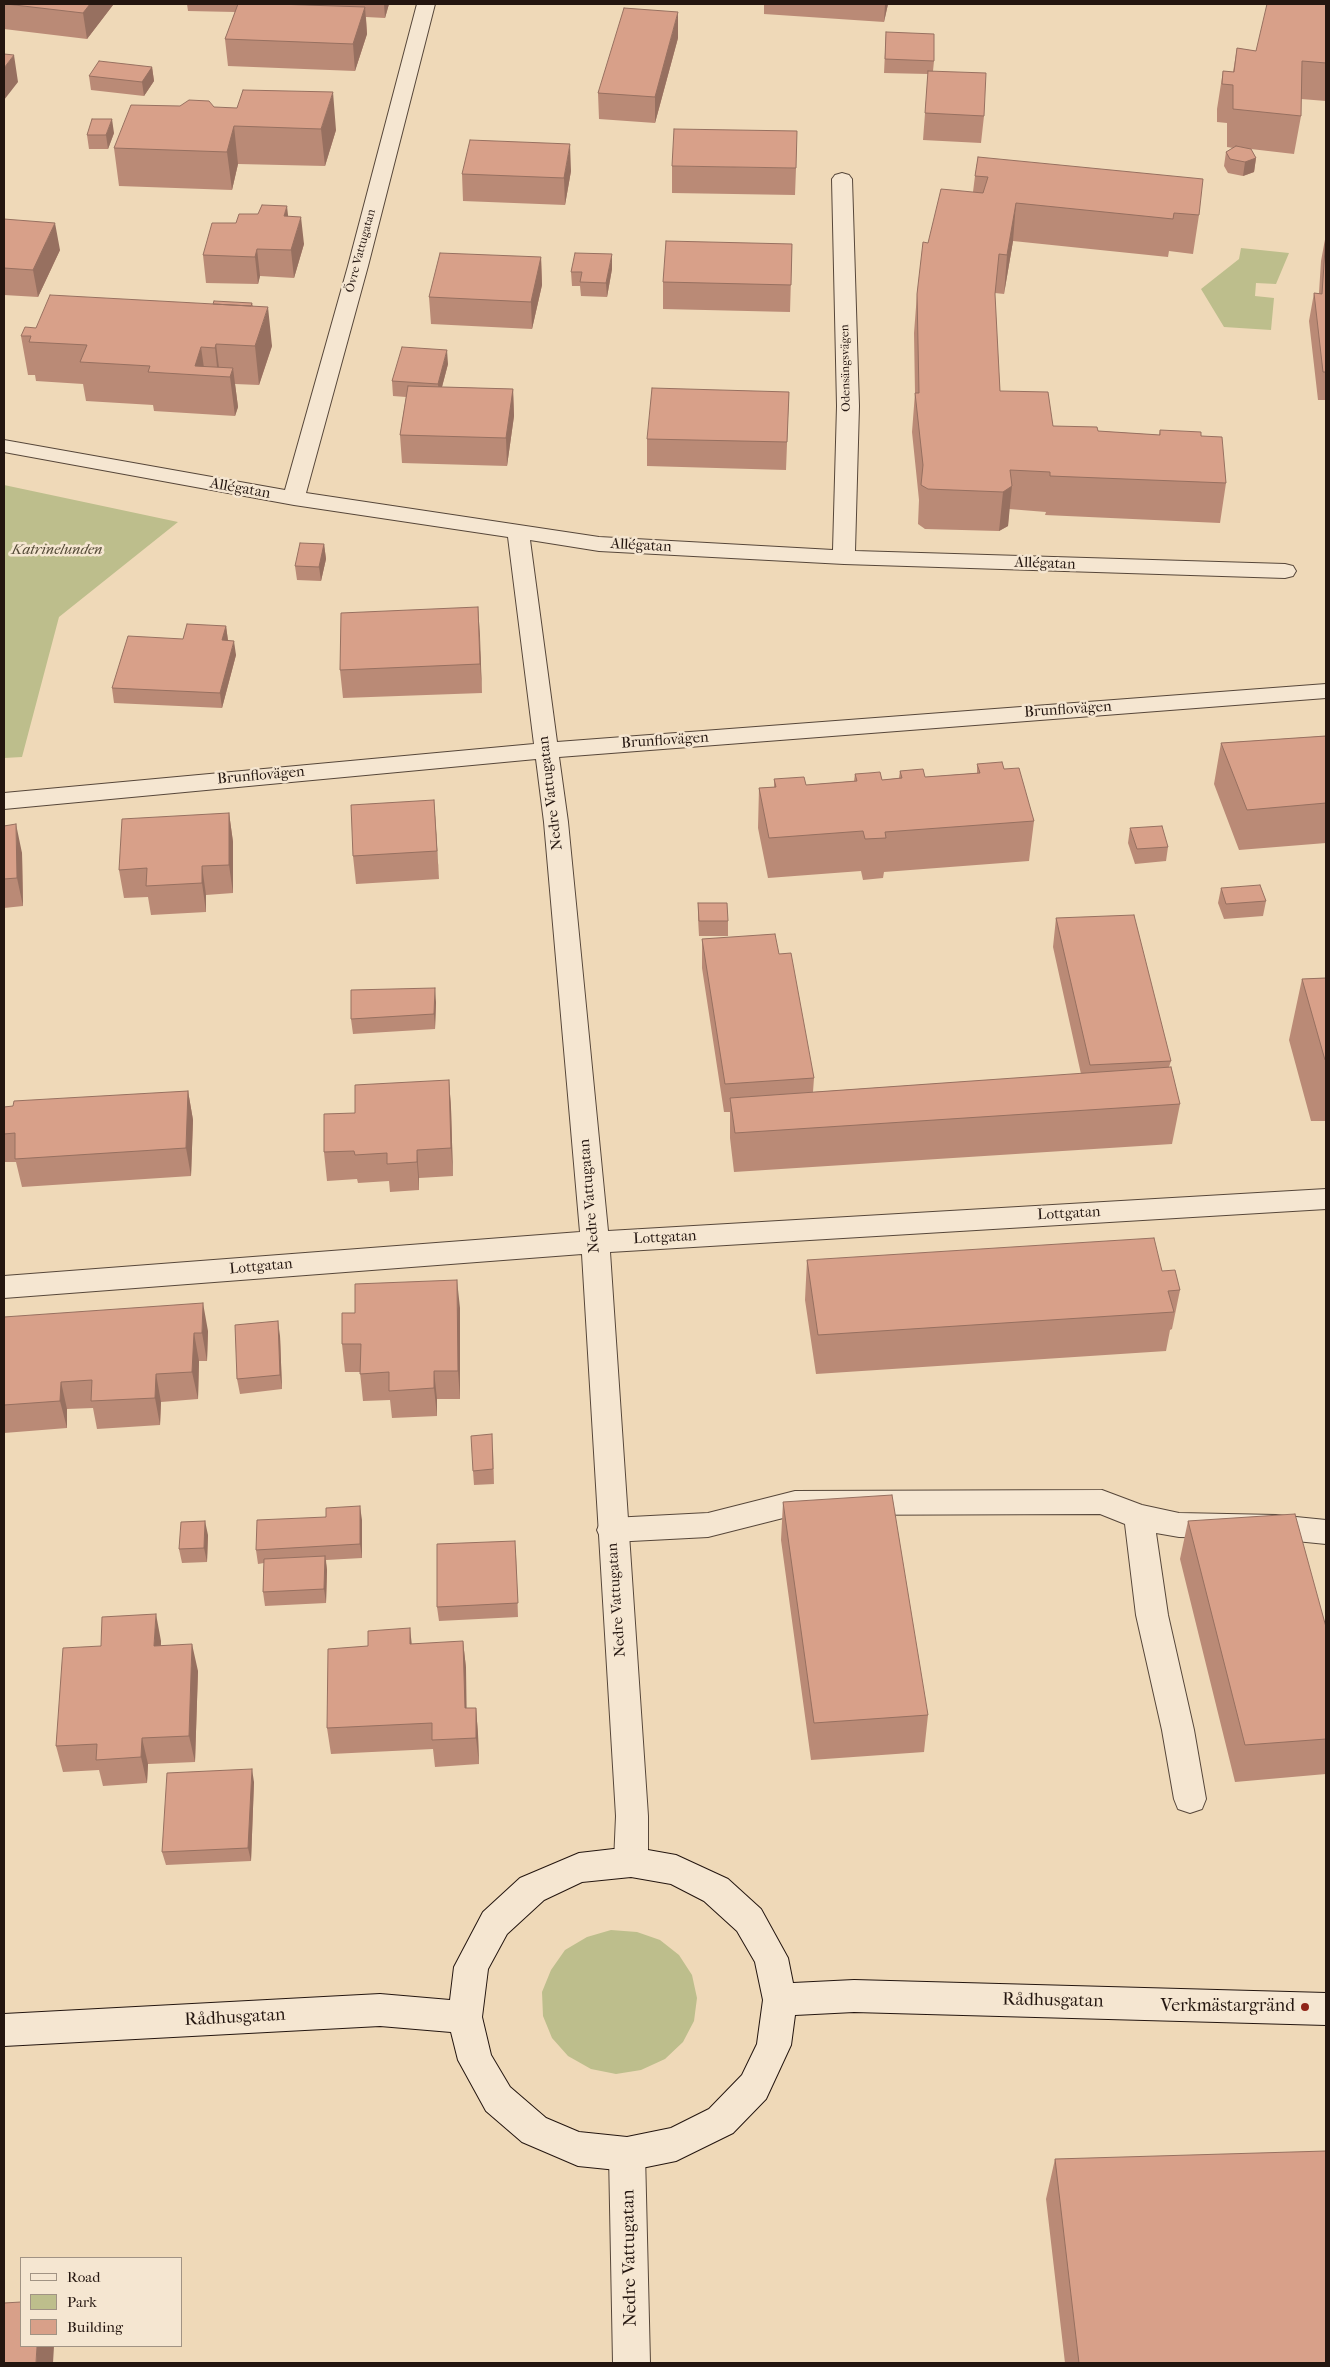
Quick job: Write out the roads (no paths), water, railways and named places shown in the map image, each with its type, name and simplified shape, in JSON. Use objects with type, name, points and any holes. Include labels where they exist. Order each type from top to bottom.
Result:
[{"type":"street","name":"Övre Vattugatan","points":[[294,498],[358,266],[426,4]]},
{"type":"street","name":"Odensängsvägen","points":[[842,179],[848,406],[844,557]]},
{"type":"street","name":"Allégatan","points":[[4,446],[294,498],[599,544],[844,557],[1286,571]]},
{"type":"street","name":"Nedre Vattugatan","points":[[518,532],[556,822],[595,1242],[612,1530],[632,1816],[631,1862]]},
{"type":"street","name":"Brunflovägen","points":[[4,801],[546,750],[1326,690]]},
{"type":"street","name":"Lottgatan","points":[[4,1287],[595,1242],[1326,1199]]},
{"type":"street","points":[[612,1530],[708,1525],[795,1504],[1102,1502],[1139,1517],[1179,1525],[1276,1527],[1326,1532]]},
{"type":"street","points":[[1139,1517],[1152,1615],[1178,1730],[1190,1799]]},
{"type":"street","points":[[631,1862],[676,1870],[716,1890],[749,1920],[771,1958],[780,2000],[774,2046],[754,2087],[721,2121],[676,2144],[627,2154],[578,2149],[534,2130],[498,2099],[475,2060],[465,2017],[471,1967],[495,1923],[532,1889],[579,1868],[631,1862]]},
{"type":"street","name":"Rådhusgatan","points":[[780,2000],[854,1996],[1326,2009]]},
{"type":"street","name":"Rådhusgatan","points":[[4,2030],[380,2010],[465,2017]]},
{"type":"street","name":"Nedre Vattugatan","points":[[627,2154],[632,2363]]},
{"type":"place","name":"Verkmästargränd","points":[[1305,2007]]},
{"type":"park label","name":"Katrinelunden","points":[[57,550]]}]
